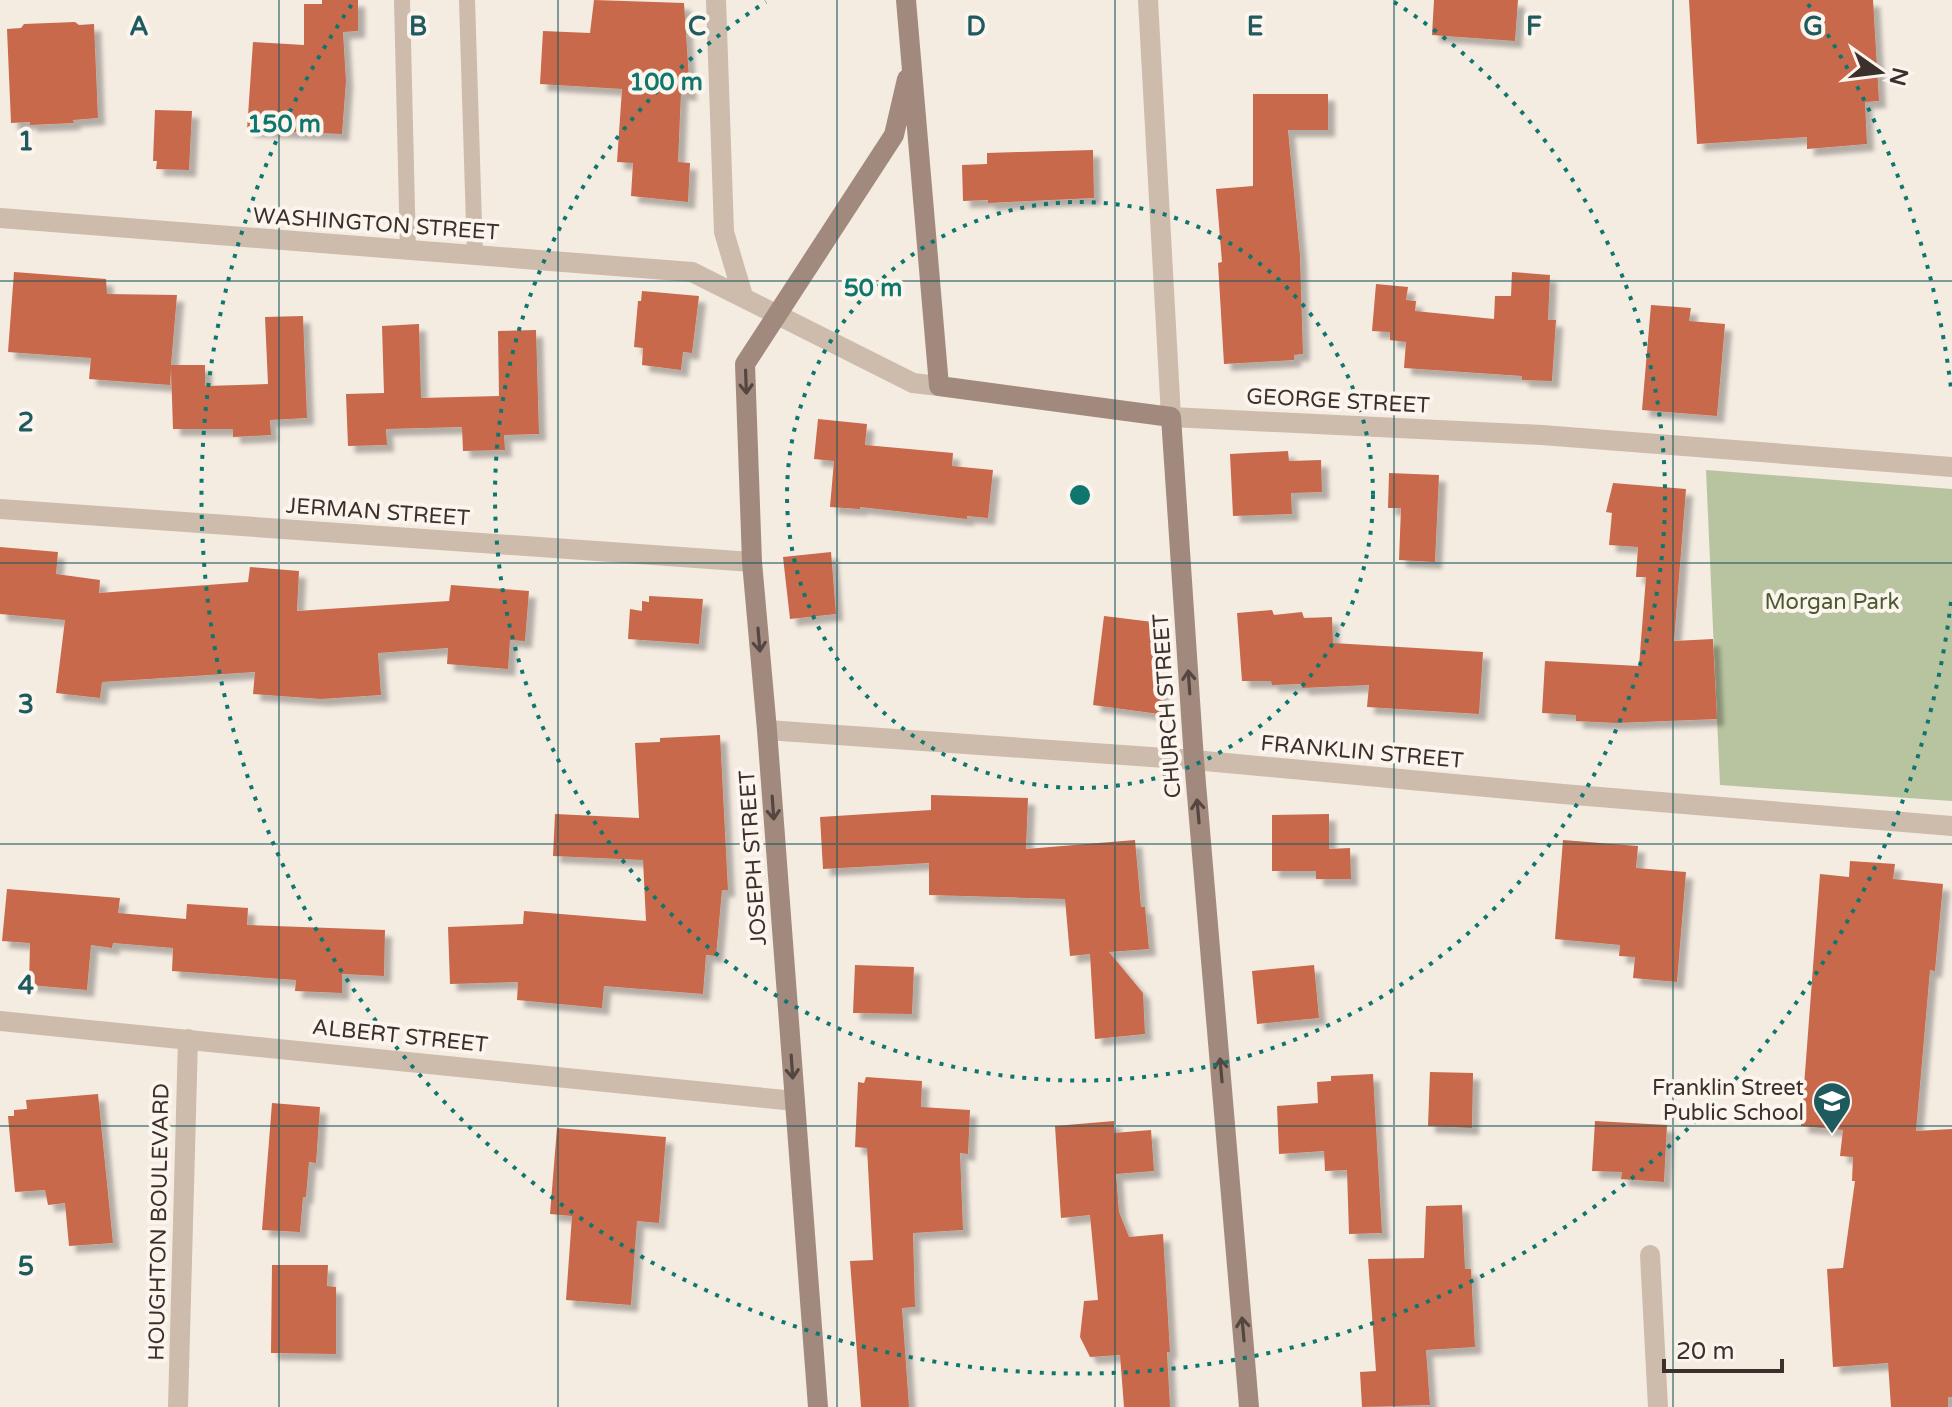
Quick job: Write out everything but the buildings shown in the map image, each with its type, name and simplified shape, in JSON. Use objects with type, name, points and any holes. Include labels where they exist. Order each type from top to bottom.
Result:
[{"type":"street","points":[[716,0],[724,232],[743,296]]},
{"type":"street","points":[[906,0],[939,386]]},
{"type":"street","name":"CHURCH STREET","points":[[1148,0],[1194,760],[1249,1407]]},
{"type":"street","name":"JOSEPH STREET","points":[[818,1407],[752,562],[745,364],[894,135],[911,63]]},
{"type":"street","name":"WASHINGTON STREET","points":[[0,218],[692,272],[743,296]]},
{"type":"street","name":"GEORGE STREET","points":[[743,296],[913,383],[1171,417],[1542,435],[1952,467]]},
{"type":"street","name":"JERMAN STREET","points":[[0,509],[752,562]]},
{"type":"street","name":"FRANKLIN STREET","points":[[767,730],[1194,760],[1952,826]]},
{"type":"street","name":"ALBERT STREET","points":[[0,1021],[795,1101]]},
{"type":"street","name":"HOUGHTON BOULEVARD","points":[[178,1407],[188,1039]]},
{"type":"street","points":[[1650,1255],[1658,1407]]},
{"type":"lane","points":[[402,0],[408,251]]},
{"type":"lane","points":[[467,0],[475,256]]},
{"type":"green space","name":"Morgan Park","points":[[1706,470],[1952,489],[1952,801],[1720,785]]},
{"type":"place","name":"Franklin Street Public School","points":[[1832,1135]]}]
